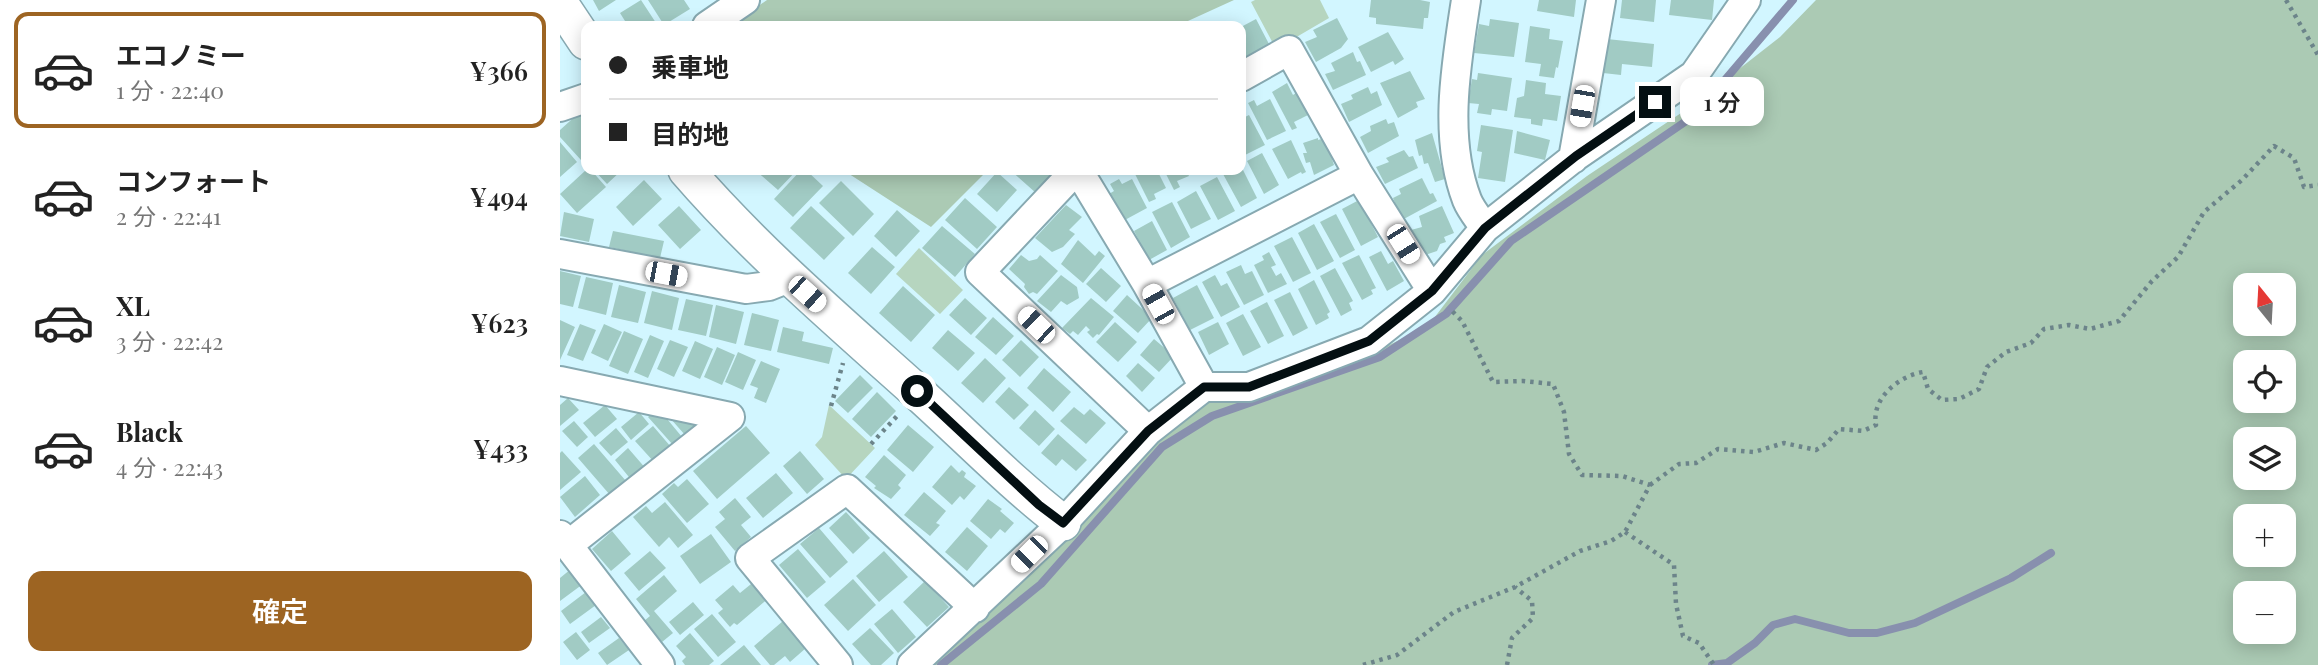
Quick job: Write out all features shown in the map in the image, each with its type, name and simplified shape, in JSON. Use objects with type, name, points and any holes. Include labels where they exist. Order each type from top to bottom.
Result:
[{"type":"street","points":[[714,21],[745,0]]},
{"type":"street","points":[[1466,0],[1456,70],[1454,148],[1468,201],[1485,228]]},
{"type":"street","points":[[1573,159],[1601,0]]},
{"type":"street","points":[[912,665],[1063,523],[1148,431],[1204,387],[1249,387],[1369,341],[1432,291],[1485,228],[1573,159],[1694,75],[1746,0]]},
{"type":"street","points":[[560,3],[581,34]]},
{"type":"street","points":[[1246,74],[1289,50],[1359,175],[1432,291]]},
{"type":"street","points":[[560,107],[581,100]]},
{"type":"street","points":[[691,175],[789,278],[917,391],[1039,505],[1063,523]]},
{"type":"street","points":[[1072,175],[980,272],[1148,431]]},
{"type":"street","points":[[1080,175],[1147,284],[1204,387]]},
{"type":"street","points":[[1147,284],[1359,175]]},
{"type":"street","points":[[560,254],[746,289],[769,286],[789,278]]},
{"type":"street","points":[[560,382],[730,417],[564,540],[660,665]]},
{"type":"street","points":[[838,665],[750,558],[847,489],[975,608]]},
{"type":"path","points":[[2286,0],[2318,55]]},
{"type":"path","points":[[1363,665],[1397,655],[1454,612],[1515,587],[1580,551],[1611,541],[1625,532],[1650,485],[1679,464],[1696,463],[1718,449],[1754,452],[1784,443],[1816,450],[1827,443],[1839,429],[1863,431],[1876,425],[1874,416],[1889,388],[1909,374],[1923,372],[1928,389],[1941,400],[1959,399],[1979,389],[1987,367],[2006,352],[2031,343],[2044,329],[2069,325],[2090,329],[2119,321],[2152,281],[2178,257],[2204,212],[2242,180],[2274,146],[2294,159],[2304,187],[2318,185]]},
{"type":"path","points":[[1432,291],[1462,321],[1493,382],[1553,384],[1564,412],[1569,454],[1582,475],[1622,477],[1650,485]]},
{"type":"path","points":[[831,406],[844,361]]},
{"type":"path","points":[[871,444],[907,406]]},
{"type":"path","points":[[1625,532],[1674,565],[1676,604],[1683,636],[1699,643],[1712,664]]},
{"type":"path","points":[[1507,665],[1512,638],[1533,618],[1532,601],[1515,587]]},
{"type":"green space","points":[[767,0],[1234,0],[1188,21],[737,21]]},
{"type":"green space","points":[[1320,0],[1329,18],[1276,49],[1251,2]]},
{"type":"green space","points":[[1816,0],[2318,0],[2318,665],[934,665],[1097,507],[1155,438],[1208,399],[1265,395],[1344,367],[1428,326],[1482,255],[1587,176],[1693,105],[1780,37]]},
{"type":"green space","points":[[851,175],[983,175],[931,227]]},
{"type":"green space","points":[[919,248],[963,290],[940,314],[896,274]]},
{"type":"green space","points":[[829,405],[875,448],[846,479],[815,445],[822,437]]},
{"type":"building","points":[[593,0],[616,0],[599,11]]},
{"type":"building","points":[[641,0],[655,21],[625,21],[620,13]]},
{"type":"building","points":[[648,0],[684,0],[690,9],[670,21],[661,21]]},
{"type":"building","points":[[1371,0],[1430,2],[1428,18],[1424,18],[1423,29],[1376,24],[1376,18],[1369,17]]},
{"type":"building","points":[[1539,0],[1576,0],[1574,17],[1537,11]]},
{"type":"building","points":[[1622,0],[1656,0],[1654,22],[1620,18]]},
{"type":"building","points":[[1671,0],[1714,0],[1712,20],[1669,15]]},
{"type":"building","points":[[1337,18],[1348,39],[1341,48],[1316,62],[1305,42],[1317,37],[1313,30]]},
{"type":"building","points":[[1256,19],[1269,44],[1246,56],[1246,24]]},
{"type":"building","points":[[1490,19],[1519,23],[1514,57],[1474,53],[1479,24],[1489,26]]},
{"type":"building","points":[[1530,26],[1550,29],[1549,39],[1563,41],[1554,78],[1539,76],[1541,64],[1525,62]]},
{"type":"building","points":[[1388,32],[1404,59],[1395,65],[1393,61],[1371,72],[1358,47]]},
{"type":"building","points":[[1607,39],[1654,44],[1652,67],[1622,64],[1621,75],[1603,73]]},
{"type":"building","points":[[1353,52],[1366,75],[1333,90],[1325,74],[1335,71],[1331,63]]},
{"type":"building","points":[[1410,71],[1425,99],[1416,102],[1418,107],[1398,118],[1380,83]]},
{"type":"building","points":[[1478,73],[1512,78],[1507,111],[1492,109],[1491,115],[1477,113],[1479,104],[1468,103],[1472,79],[1477,80]]},
{"type":"building","points":[[1526,80],[1546,83],[1545,94],[1561,96],[1557,121],[1543,119],[1542,126],[1531,124],[1531,119],[1514,117],[1517,98],[1524,96]]},
{"type":"building","points":[[1287,83],[1308,115],[1294,122],[1297,128],[1292,130],[1272,92]]},
{"type":"building","points":[[1368,87],[1371,94],[1377,91],[1382,105],[1349,122],[1341,104],[1353,99],[1351,95]]},
{"type":"building","points":[[1270,99],[1286,131],[1267,140],[1248,103],[1254,100],[1257,106]]},
{"type":"building","points":[[581,113],[581,160],[560,137],[560,130]]},
{"type":"building","points":[[1249,115],[1265,145],[1246,154],[1246,116]]},
{"type":"building","points":[[1386,119],[1388,124],[1394,122],[1399,136],[1368,153],[1360,137],[1371,131],[1370,126]]},
{"type":"building","points":[[1481,125],[1513,130],[1505,182],[1478,178],[1482,152],[1477,151]]},
{"type":"building","points":[[1517,131],[1550,140],[1545,160],[1514,153]]},
{"type":"building","points":[[1432,133],[1445,179],[1435,182],[1428,163],[1424,164],[1422,155],[1419,156],[1415,140]]},
{"type":"building","points":[[1325,138],[1334,165],[1314,175],[1310,162],[1306,163],[1303,153],[1307,153],[1303,143]]},
{"type":"building","points":[[1291,140],[1306,172],[1288,179],[1272,149]]},
{"type":"building","points":[[560,142],[577,162],[560,177]]},
{"type":"building","points":[[1404,150],[1409,157],[1413,156],[1418,168],[1385,184],[1376,167],[1389,162],[1386,158]]},
{"type":"building","points":[[1262,153],[1279,185],[1264,194],[1247,161]]},
{"type":"building","points":[[581,175],[595,175],[606,187],[577,213],[560,194]]},
{"type":"building","points":[[599,175],[617,175],[607,184]]},
{"type":"building","points":[[761,175],[792,175],[778,190]]},
{"type":"building","points":[[796,175],[811,175],[823,186],[793,217],[774,199]]},
{"type":"building","points":[[994,175],[1000,175],[1017,190],[997,212],[977,194]]},
{"type":"building","points":[[1016,175],[1052,175],[1036,193]]},
{"type":"building","points":[[1136,175],[1160,175],[1166,188],[1154,194],[1156,199],[1149,202]]},
{"type":"building","points":[[1166,175],[1188,175],[1177,181],[1180,187],[1174,190]]},
{"type":"building","points":[[1224,175],[1246,175],[1257,198],[1241,207]]},
{"type":"building","points":[[1217,177],[1235,211],[1218,220],[1200,186]]},
{"type":"building","points":[[1422,178],[1437,201],[1402,220],[1393,198],[1401,194],[1399,189]]},
{"type":"building","points":[[1119,179],[1122,184],[1132,179],[1147,208],[1123,221],[1109,194],[1114,191],[1110,184]]},
{"type":"building","points":[[644,180],[662,199],[633,226],[616,207]]},
{"type":"building","points":[[841,181],[874,214],[853,236],[819,203]]},
{"type":"building","points":[[1196,191],[1211,219],[1191,229],[1177,202]]},
{"type":"building","points":[[965,198],[997,227],[977,249],[945,220]]},
{"type":"building","points":[[1359,200],[1378,237],[1361,246],[1342,209]]},
{"type":"building","points":[[1172,202],[1190,237],[1171,248],[1152,212]]},
{"type":"building","points":[[1066,205],[1082,217],[1069,230],[1075,234],[1063,247],[1052,252],[1035,238]]},
{"type":"building","points":[[679,206],[701,230],[680,249],[658,225]]},
{"type":"building","points":[[811,206],[845,238],[824,260],[790,228]]},
{"type":"building","points":[[1442,206],[1454,233],[1444,237],[1446,242],[1440,244],[1437,251],[1425,255],[1411,230],[1422,227],[1419,216]]},
{"type":"building","points":[[897,210],[920,231],[896,257],[874,236]]},
{"type":"building","points":[[564,212],[594,219],[589,242],[560,236]]},
{"type":"building","points":[[1336,214],[1355,250],[1340,258],[1320,222]]},
{"type":"building","points":[[1152,221],[1167,250],[1149,260],[1134,231]]},
{"type":"building","points":[[1314,224],[1334,261],[1317,270],[1298,233]]},
{"type":"building","points":[[942,226],[975,254],[955,277],[922,248]]},
{"type":"building","points":[[613,231],[664,241],[660,258],[609,247]]},
{"type":"building","points":[[1292,237],[1311,273],[1293,282],[1274,246]]},
{"type":"building","points":[[1078,240],[1095,256],[1099,251],[1105,256],[1083,283],[1061,264]]},
{"type":"building","points":[[872,247],[895,267],[871,294],[848,273]]},
{"type":"building","points":[[1381,251],[1388,264],[1393,261],[1404,281],[1387,291],[1369,257]]},
{"type":"building","points":[[1269,252],[1276,265],[1271,267],[1276,276],[1281,273],[1287,284],[1268,293],[1254,265],[1264,260],[1262,256]]},
{"type":"building","points":[[1021,255],[1029,261],[1040,255],[1058,271],[1037,294],[1029,294],[1025,284],[1009,269]]},
{"type":"building","points":[[1359,255],[1376,288],[1371,290],[1373,294],[1362,300],[1342,263]]},
{"type":"building","points":[[1241,265],[1245,274],[1252,271],[1264,295],[1244,305],[1226,272]]},
{"type":"building","points":[[1101,268],[1121,286],[1106,302],[1086,284]]},
{"type":"building","points":[[1335,268],[1353,301],[1349,303],[1352,310],[1341,316],[1320,276]]},
{"type":"building","points":[[560,271],[581,276],[573,307],[560,304]]},
{"type":"building","points":[[1061,275],[1077,287],[1079,298],[1067,305],[1061,301],[1051,312],[1037,301]]},
{"type":"building","points":[[1215,275],[1221,286],[1227,283],[1240,307],[1221,317],[1202,282]]},
{"type":"building","points":[[586,277],[613,283],[606,315],[578,308]]},
{"type":"building","points":[[1314,280],[1330,312],[1327,314],[1329,318],[1316,325],[1298,289]]},
{"type":"building","points":[[619,285],[646,292],[638,323],[611,317]]},
{"type":"building","points":[[1197,285],[1214,318],[1190,330],[1173,298]]},
{"type":"building","points":[[903,286],[935,315],[911,342],[879,313]]},
{"type":"building","points":[[652,291],[679,298],[672,330],[644,323]]},
{"type":"building","points":[[1290,292],[1308,328],[1293,336],[1274,300]]},
{"type":"building","points":[[1127,295],[1152,318],[1138,333],[1113,311]]},
{"type":"building","points":[[965,298],[987,318],[971,335],[949,315]]},
{"type":"building","points":[[1091,298],[1114,317],[1099,335],[1093,338],[1087,332],[1090,330],[1086,326],[1078,335],[1073,331],[1070,334],[1062,328]]},
{"type":"building","points":[[686,299],[713,305],[706,336],[678,330]]},
{"type":"building","points":[[1267,302],[1284,336],[1268,344],[1250,311]]},
{"type":"building","points":[[716,305],[744,312],[736,344],[709,337]]},
{"type":"building","points":[[752,313],[779,320],[771,351],[744,345]]},
{"type":"building","points":[[1243,314],[1261,347],[1243,356],[1226,323]]},
{"type":"building","points":[[993,317],[1014,336],[996,355],[975,337]]},
{"type":"building","points":[[560,320],[575,327],[560,360]]},
{"type":"building","points":[[1115,322],[1137,342],[1118,362],[1096,342]]},
{"type":"building","points":[[1218,322],[1229,344],[1209,355],[1198,332]]},
{"type":"building","points":[[580,324],[596,330],[583,361],[567,355]]},
{"type":"building","points":[[604,324],[622,332],[608,361],[591,353]]},
{"type":"building","points":[[783,327],[804,332],[802,341],[833,348],[829,364],[777,352]]},
{"type":"building","points":[[948,330],[975,353],[958,371],[932,348]]},
{"type":"building","points":[[624,331],[643,339],[628,374],[609,366]]},
{"type":"building","points":[[650,335],[664,341],[648,378],[634,372]]},
{"type":"building","points":[[1154,339],[1174,356],[1159,372],[1140,355]]},
{"type":"building","points":[[670,340],[688,347],[674,377],[657,369]]},
{"type":"building","points":[[1021,340],[1039,357],[1020,377],[1002,360]]},
{"type":"building","points":[[695,341],[713,349],[700,379],[682,371]]},
{"type":"building","points":[[717,347],[735,355],[722,385],[704,377]]},
{"type":"building","points":[[738,352],[756,360],[743,390],[725,382]]},
{"type":"building","points":[[985,358],[1006,378],[983,403],[961,383]]},
{"type":"building","points":[[761,361],[780,369],[766,403],[754,398],[758,388],[750,385]]},
{"type":"building","points":[[1138,363],[1155,378],[1142,392],[1126,376]]},
{"type":"building","points":[[1044,368],[1071,392],[1053,412],[1027,388]]},
{"type":"building","points":[[860,375],[873,388],[848,413],[835,401]]},
{"type":"building","points":[[1009,387],[1029,405],[1014,420],[995,402]]},
{"type":"building","points":[[877,392],[896,411],[871,437],[852,419]]},
{"type":"building","points":[[568,398],[579,410],[560,426],[560,405]]},
{"type":"building","points":[[605,405],[617,419],[595,437],[583,423]]},
{"type":"building","points":[[1074,407],[1084,415],[1090,409],[1106,423],[1086,444],[1060,421]]},
{"type":"building","points":[[658,408],[682,437],[673,445],[648,417]]},
{"type":"building","points":[[1035,410],[1055,429],[1039,446],[1019,428]]},
{"type":"building","points":[[639,412],[649,424],[631,440],[621,427]]},
{"type":"building","points":[[678,412],[688,423],[697,416],[701,421],[685,435],[670,418]]},
{"type":"building","points":[[574,421],[588,437],[577,447],[562,431]]},
{"type":"building","points":[[908,425],[934,447],[913,472],[887,450]]},
{"type":"building","points":[[653,426],[671,447],[654,462],[635,441]]},
{"type":"building","points":[[746,426],[770,453],[717,499],[693,471]]},
{"type":"building","points":[[616,428],[628,442],[611,456],[599,443]]},
{"type":"building","points":[[1058,434],[1087,460],[1076,471],[1062,459],[1056,466],[1041,453]]},
{"type":"building","points":[[594,444],[626,481],[610,495],[578,458]]},
{"type":"building","points":[[628,448],[647,470],[633,482],[615,460]]},
{"type":"building","points":[[562,451],[581,472],[560,490],[560,453]]},
{"type":"building","points":[[800,451],[824,479],[807,494],[783,466]]},
{"type":"building","points":[[884,455],[906,475],[898,485],[901,488],[891,499],[874,488],[876,486],[865,477]]},
{"type":"building","points":[[951,465],[959,473],[962,470],[966,473],[964,477],[976,486],[964,500],[960,496],[952,505],[932,487]]},
{"type":"building","points":[[776,473],[793,493],[763,518],[746,498]]},
{"type":"building","points":[[585,476],[600,495],[575,517],[560,497]]},
{"type":"building","points":[[687,479],[709,504],[687,523],[662,494],[674,483],[678,487]]},
{"type":"building","points":[[924,492],[946,511],[936,523],[940,525],[930,536],[904,515]]},
{"type":"building","points":[[735,498],[751,517],[741,525],[751,537],[735,551],[715,527],[725,519],[719,512]]},
{"type":"building","points":[[988,499],[1002,509],[1000,511],[1014,523],[1005,533],[1000,529],[991,539],[970,521]]},
{"type":"building","points":[[665,502],[693,535],[678,548],[669,537],[659,547],[633,517],[646,506],[652,513]]},
{"type":"building","points":[[846,512],[870,538],[853,554],[829,528]]},
{"type":"building","points":[[967,527],[988,546],[967,571],[945,552]]},
{"type":"building","points":[[819,528],[848,562],[830,578],[800,544]]},
{"type":"building","points":[[612,531],[631,554],[611,571],[592,549]]},
{"type":"building","points":[[711,534],[731,562],[700,584],[680,556]]},
{"type":"building","points":[[798,549],[826,582],[807,598],[779,565]]},
{"type":"building","points":[[650,551],[666,568],[639,591],[624,573]]},
{"type":"building","points":[[884,551],[908,577],[879,602],[856,576]]},
{"type":"building","points":[[571,569],[583,584],[560,601],[560,578]]},
{"type":"building","points":[[664,575],[677,591],[654,611],[673,633],[662,642],[644,621],[650,616],[636,599]]},
{"type":"building","points":[[853,579],[876,605],[848,631],[824,605]]},
{"type":"building","points":[[756,580],[771,596],[737,625],[734,623],[730,627],[718,613],[723,609],[715,600],[733,585],[740,593]]},
{"type":"building","points":[[925,581],[949,607],[927,627],[903,602]]},
{"type":"building","points":[[586,592],[596,605],[570,624],[561,611]]},
{"type":"building","points":[[693,602],[704,615],[680,635],[669,622]]},
{"type":"building","points":[[892,609],[916,637],[898,653],[874,624]]},
{"type":"building","points":[[712,614],[736,642],[718,657],[694,629]]},
{"type":"building","points":[[601,617],[610,628],[589,643],[581,632]]},
{"type":"building","points":[[783,621],[806,648],[790,662],[785,656],[770,665],[754,646]]},
{"type":"building","points":[[870,628],[894,653],[881,665],[871,665],[852,644]]},
{"type":"building","points":[[576,632],[590,650],[577,660],[563,642]]},
{"type":"building","points":[[690,633],[714,661],[709,665],[685,665],[682,661],[686,657],[676,646]]},
{"type":"building","points":[[619,638],[629,650],[607,665],[598,653]]},
{"type":"building","points":[[744,645],[761,665],[720,665]]},
{"type":"waterway","points":[[941,665],[1041,584],[1162,447],[1212,416],[1380,357],[1446,314],[1511,241],[1695,115],[1793,0]]},
{"type":"waterway","points":[[1712,665],[1727,663],[1755,643],[1773,625],[1795,619],[1849,633],[1877,633],[1915,623],[2011,578],[2051,553]]},
{"type":"route","points":[[917,391],[1039,505],[1063,523],[1148,431],[1204,387],[1249,387],[1369,341],[1432,291],[1485,228],[1576,156],[1655,102]]}]
